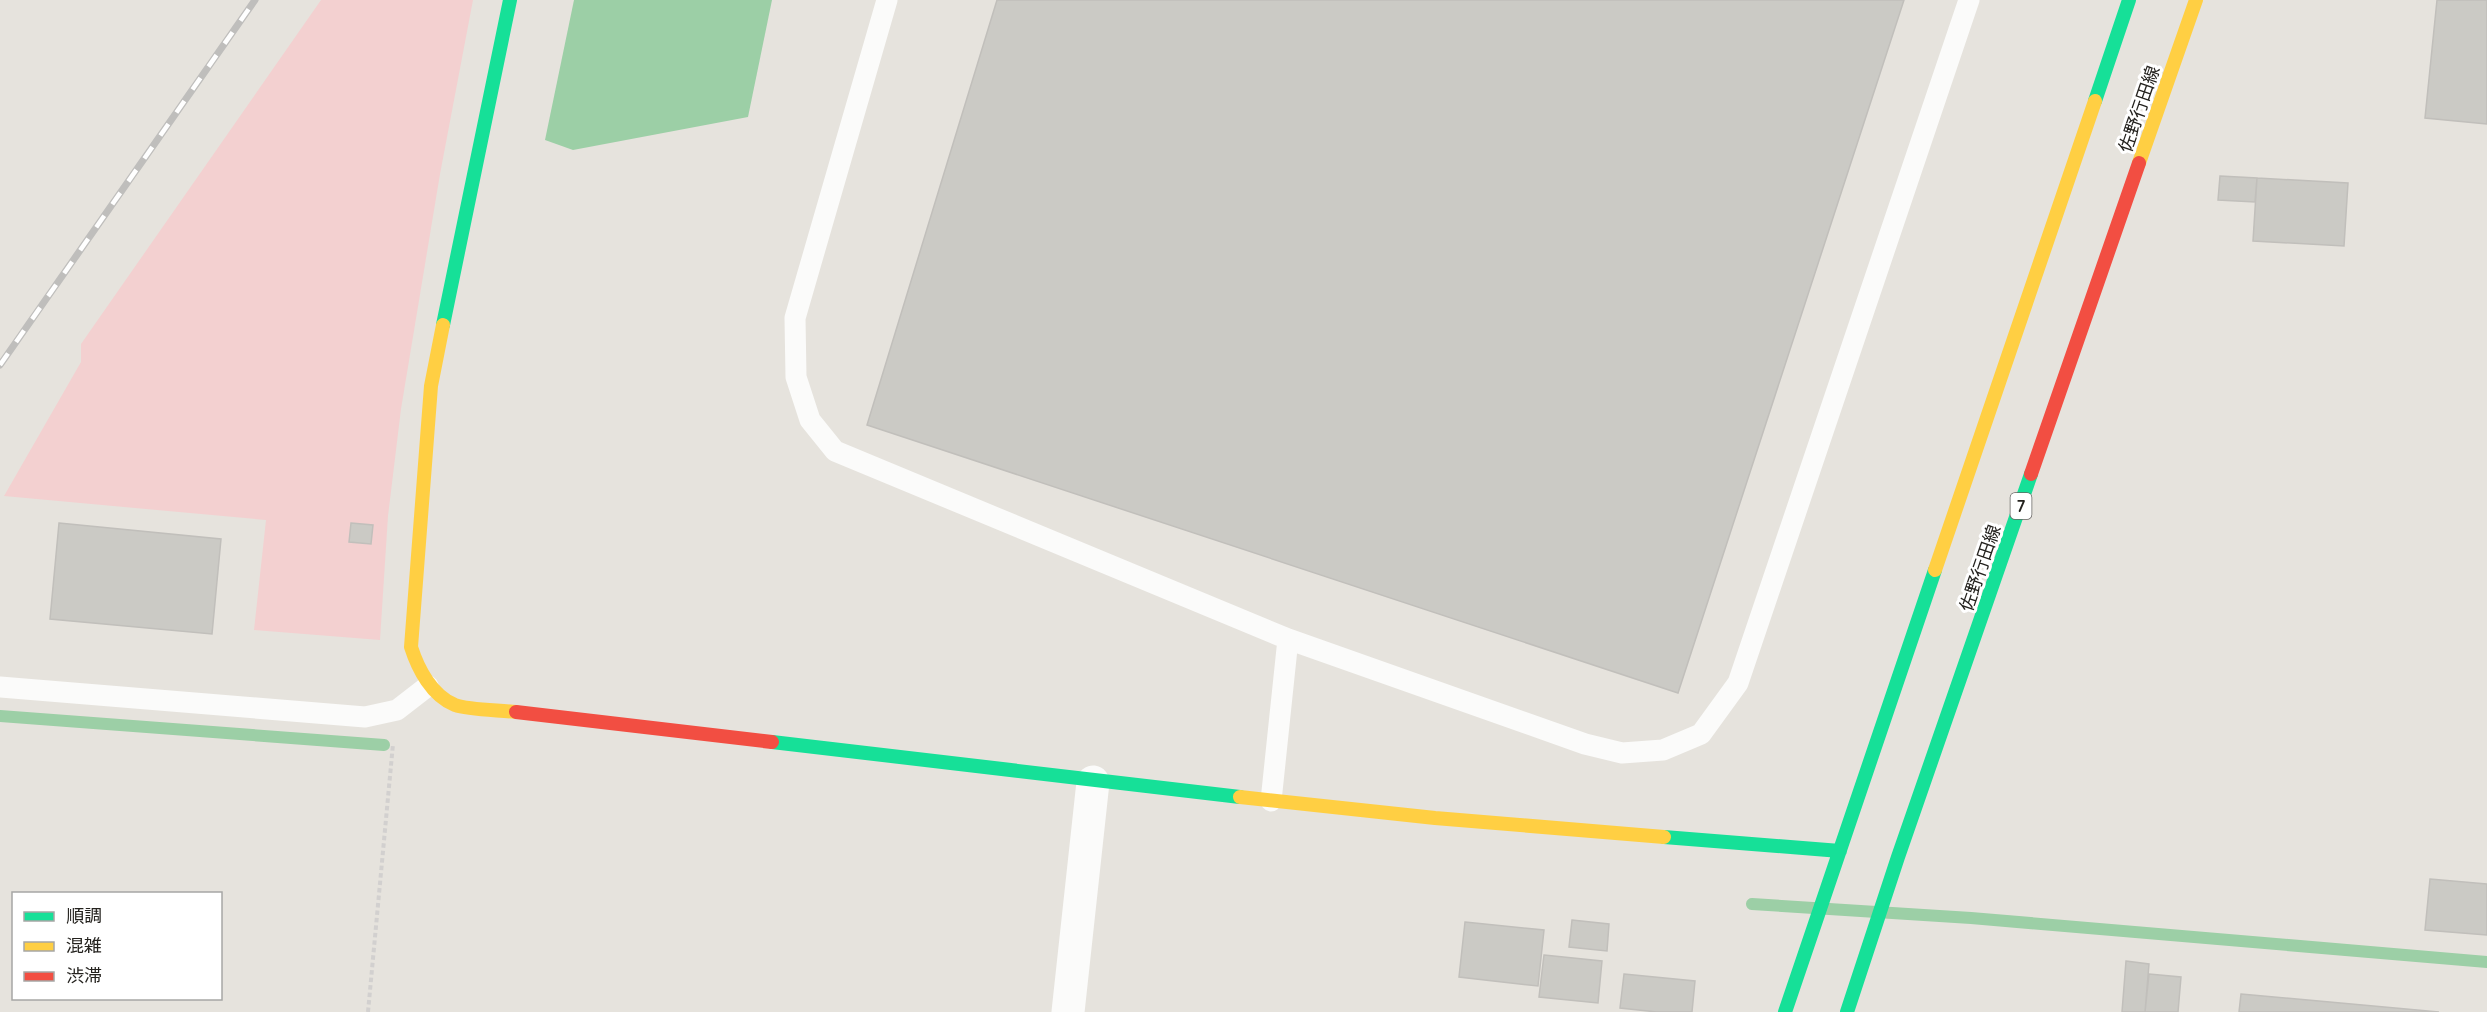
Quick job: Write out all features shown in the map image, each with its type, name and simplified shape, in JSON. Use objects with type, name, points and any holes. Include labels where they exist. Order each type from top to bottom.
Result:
[{"type":"main road","points":[[510,0],[431,386],[411,647],[417,671],[429,686],[455,705],[1093,782],[1270,801],[1435,818],[1840,851]]},
{"type":"main road","points":[[1785,1012],[2129,0]]},
{"type":"main road","name":"佐野行田線","points":[[1847,1012],[1898,857],[2196,0]]},
{"type":"street","points":[[1068,1012],[1093,782]]},
{"type":"lane","points":[[887,0],[795,318],[796,377],[810,420],[835,451],[1288,639],[1585,744],[1622,753],[1663,750],[1701,734],[1738,683],[1969,0]]},
{"type":"lane","points":[[1270,801],[1288,639]]},
{"type":"lane","points":[[0,687],[365,717],[397,710],[429,686]]},
{"type":"path","points":[[368,1012],[397,710]]},
{"type":"shaded area","points":[[321,0],[473,0],[440,174],[401,409],[388,516],[380,640],[254,630],[266,520],[4,496],[81,362],[81,344]]},
{"type":"shaded area","points":[[574,0],[772,0],[748,117],[573,150],[545,140]]},
{"type":"building","points":[[997,0],[1904,0],[1678,693],[867,425]]},
{"type":"building","points":[[2437,0],[2487,0],[2487,124],[2425,118]]},
{"type":"building","points":[[2220,176],[2257,178],[2255,202],[2218,200]]},
{"type":"building","points":[[2257,178],[2348,183],[2344,246],[2253,241]]},
{"type":"building","points":[[59,523],[221,539],[212,634],[50,619]]},
{"type":"building","points":[[351,523],[373,525],[371,544],[349,542]]},
{"type":"building","points":[[2430,879],[2487,884],[2487,935],[2425,930]]},
{"type":"building","points":[[1572,920],[1609,924],[1607,951],[1569,947]]},
{"type":"building","points":[[1465,922],[1544,930],[1538,986],[1459,977]]},
{"type":"building","points":[[1544,955],[1602,961],[1598,1003],[1539,997]]},
{"type":"building","points":[[2126,961],[2149,964],[2145,1012],[2122,1012]]},
{"type":"building","points":[[1624,974],[1695,981],[1692,1012],[1657,1012],[1620,1008]]},
{"type":"building","points":[[2149,974],[2181,977],[2178,1012],[2145,1012]]},
{"type":"building","points":[[2241,994],[2439,1012],[2239,1012]]},
{"type":"waterway","points":[[0,716],[384,745]]},
{"type":"waterway","points":[[1752,904],[1971,918],[2487,962]]},
{"type":"railway","points":[[0,365],[255,0]]},
{"type":"traffic: fast","points":[[443,325],[510,0]]},
{"type":"traffic: fast","points":[[2095,101],[2129,0]]},
{"type":"traffic: fast","points":[[1847,1012],[1898,857],[2031,474]]},
{"type":"traffic: fast","points":[[1785,1012],[1935,570]]},
{"type":"traffic: fast","points":[[772,742],[1240,797]]},
{"type":"traffic: fast","points":[[1664,837],[1840,851]]},
{"type":"traffic: slow","points":[[2139,163],[2196,0]]},
{"type":"traffic: slow","points":[[1935,570],[2095,101]]},
{"type":"traffic: slow","points":[[443,325],[431,386],[411,647],[427,681],[447,701],[468,708],[516,712]]},
{"type":"traffic: slow","points":[[1240,797],[1435,818],[1664,837]]},
{"type":"traffic: jam","points":[[2031,474],[2139,163]]},
{"type":"traffic: jam","points":[[516,712],[772,742]]}]
